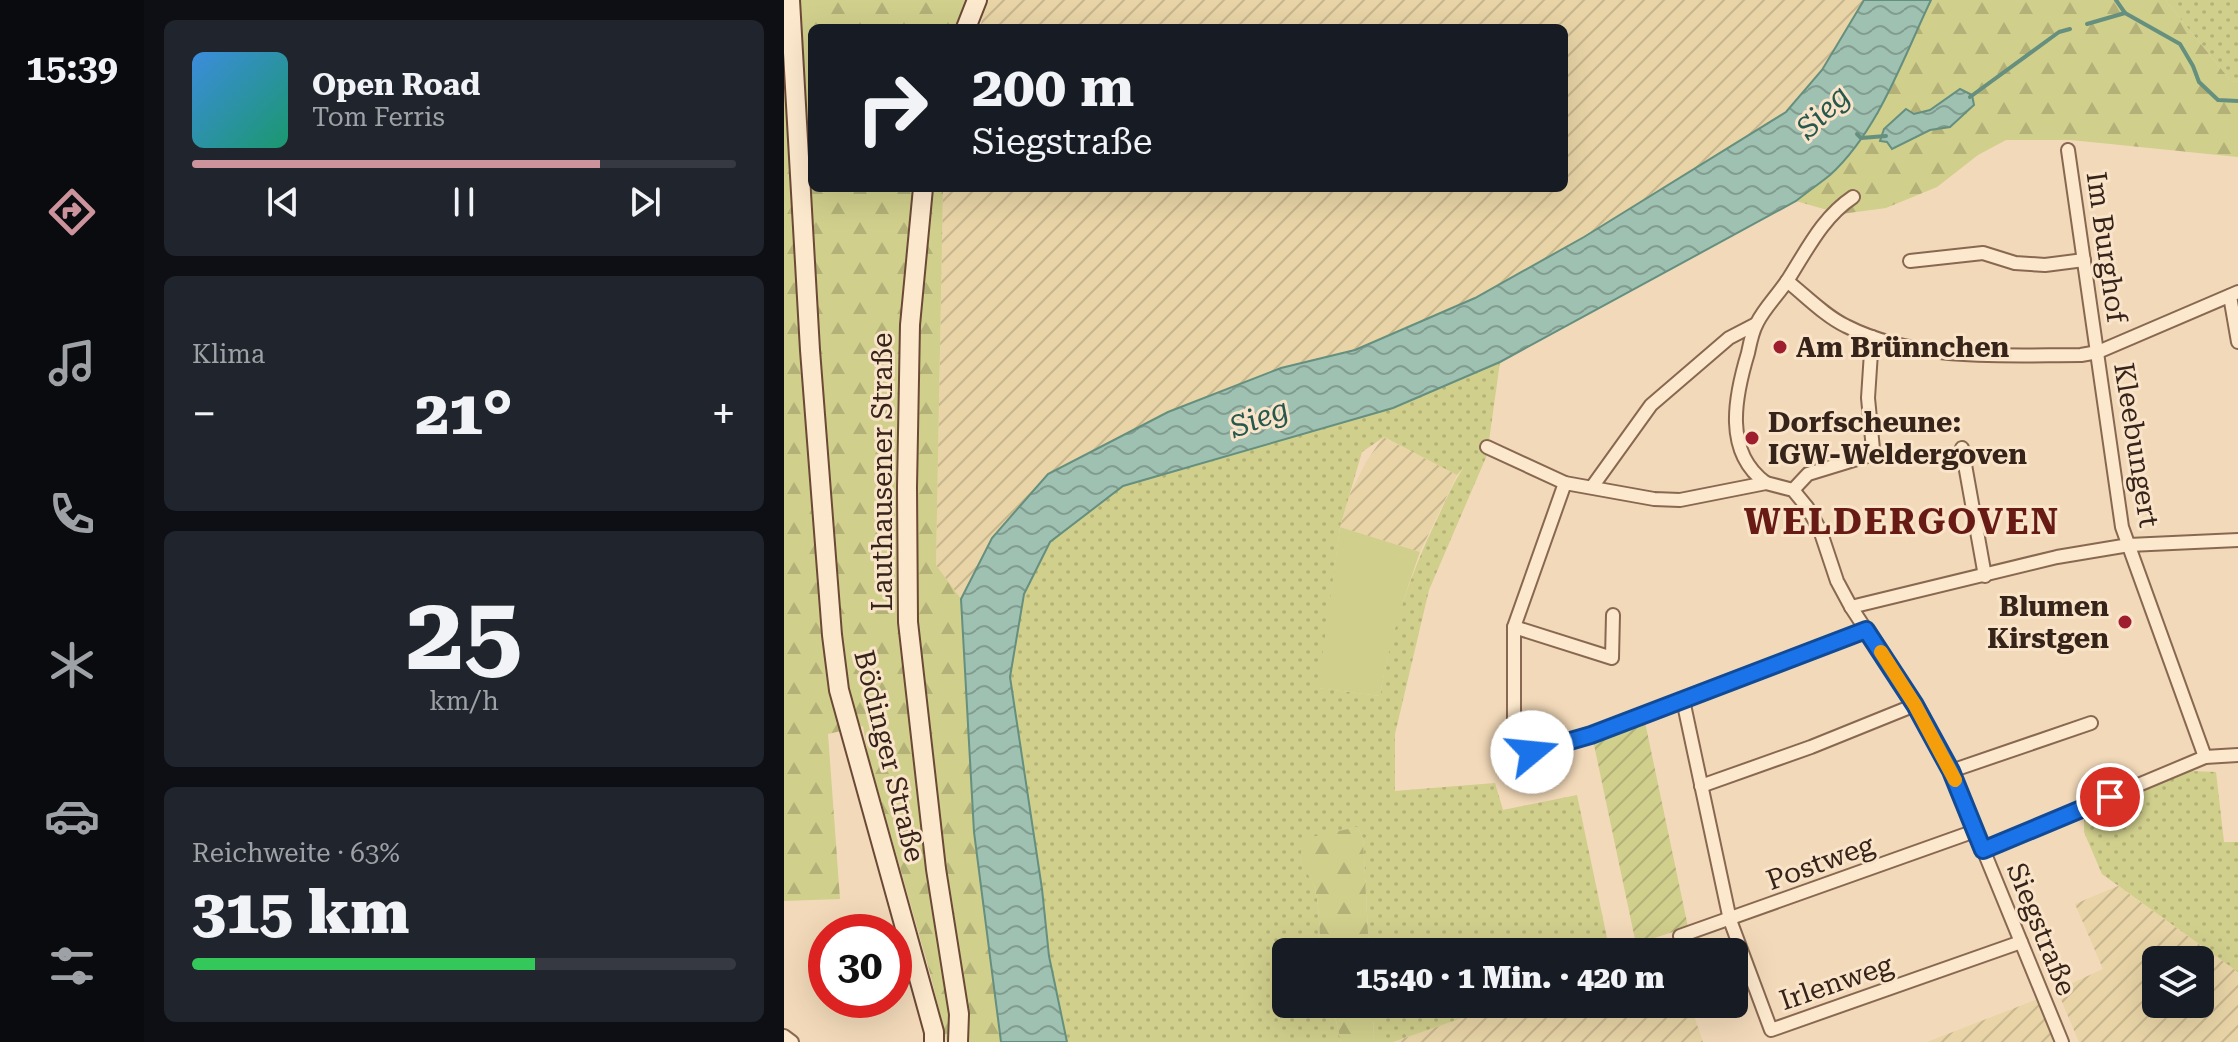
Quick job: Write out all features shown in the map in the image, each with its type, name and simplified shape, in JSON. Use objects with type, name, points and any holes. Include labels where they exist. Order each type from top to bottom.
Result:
[{"type":"street","name":"Bödinger Straße","points":[[790,0],[810,350],[839,690],[918,969],[934,1042]]},
{"type":"street","points":[[968,24],[977,0]]},
{"type":"street","name":"Im Burghof","points":[[2068,150],[2098,352]]},
{"type":"street","name":"Lauthausener Straße","points":[[923,192],[910,325],[908,622],[936,869],[959,1014],[958,1042]]},
{"type":"street","points":[[1853,197],[1827,218],[1756,324],[1735,400],[1737,429],[1745,461],[1751,471],[1766,483],[1793,490],[1808,474],[1870,455],[1873,449],[1868,398],[1872,337]]},
{"type":"street","points":[[1910,261],[1983,253],[2015,263],[2045,265],[2084,260]]},
{"type":"street","points":[[1787,281],[1843,325],[1872,337],[1967,355],[2081,355],[2098,352],[2234,294],[2238,342]]},
{"type":"street","points":[[1592,487],[1651,405],[1729,338],[1756,324]]},
{"type":"street","name":"Kleebungert","points":[[2098,352],[2122,527],[2205,757]]},
{"type":"street","points":[[1487,447],[1565,483],[1619,493],[1680,500],[1766,483]]},
{"type":"street","points":[[1962,448],[1985,576]]},
{"type":"street","points":[[1565,483],[1514,627],[1514,737],[1532,752],[1591,735],[1866,630]]},
{"type":"street","name":"Siegstraße","points":[[1793,490],[1820,530],[1837,581],[1851,607],[1915,705],[1951,771],[2062,1042]]},
{"type":"street","points":[[1851,607],[2057,557],[2129,545],[2238,540]]},
{"type":"street","points":[[1514,627],[1612,658],[1613,615]]},
{"type":"street","name":"Irlenweg","points":[[1683,700],[1730,920],[1771,1030],[2021,942]]},
{"type":"street","points":[[1701,786],[1811,747],[1915,705]]},
{"type":"street","points":[[1951,771],[2091,723]]},
{"type":"street","points":[[1983,850],[2205,757],[2238,755]]},
{"type":"street","name":"Postweg","points":[[1680,936],[1975,831]]},
{"type":"street","points":[[784,1036],[792,1042]]},
{"type":"shaded area","points":[[987,0],[1864,0],[1822,70],[1786,112],[1584,237],[1475,298],[1355,350],[1281,368],[1168,412],[1048,474],[992,538],[961,599],[936,565],[943,192],[1568,192],[1568,24],[981,24]]},
{"type":"shaded area","points":[[1383,437],[1457,475],[1420,552],[1340,527],[1350,494]]},
{"type":"shaded area","points":[[2118,886],[2202,946],[2142,946],[2142,1018],[2214,1018],[2214,955],[2238,972],[2238,1042],[2079,1042],[2057,990],[2103,969],[2075,904]]},
{"type":"shaded area","points":[[2038,999],[2056,1042],[1927,1042]]},
{"type":"shaded area","points":[[1462,1018],[1695,1018],[1703,1042],[1393,1042]]},
{"type":"green space","points":[[784,0],[974,0],[970,24],[808,24],[808,192],[943,192],[936,565],[961,599],[974,832],[1001,1042],[947,1042],[868,755],[863,726],[828,734],[840,899],[784,901]]},
{"type":"green space","points":[[1931,0],[2165,0],[2231,81],[2238,82],[2238,157],[2071,140],[2006,140],[1978,155],[1937,187],[1886,208],[1841,214],[1796,201],[1830,175],[1863,137]],"holes":[[[1960,89],[1941,129],[1930,130],[1892,149],[1887,141],[1880,141],[1884,129],[1914,114],[1929,111]]]},
{"type":"green space","points":[[2165,0],[2238,0],[2238,82],[2231,81]]},
{"type":"green space","points":[[1500,362],[1487,455],[1429,590],[1395,734],[1395,791],[1495,783],[1503,810],[1577,795],[1607,938],[1368,938],[1363,838],[1357,827],[1307,839],[1303,848],[1302,864],[1316,893],[1320,938],[1272,938],[1272,1018],[1335,1018],[1341,1042],[1067,1042],[1049,956],[1010,677],[1024,594],[1050,542],[1123,486],[1393,408]],"holes":[[[1384,437],[1457,475],[1464,467],[1428,538],[1410,582],[1389,649],[1380,696],[1319,688],[1340,527],[1362,452]]]},
{"type":"green space","points":[[1340,527],[1420,552],[1387,660],[1380,696],[1318,688]]},
{"type":"green space","points":[[1645,722],[1688,927],[1654,938],[1635,938],[1593,740]]},
{"type":"green space","points":[[2191,771],[2216,772],[2224,842],[2238,842],[2238,972],[2214,955],[2214,946],[2202,946],[2102,874],[2084,832],[2084,820],[2088,814]]},
{"type":"green space","points":[[1357,827],[1363,838],[1368,938],[1320,938],[1316,893],[1301,859],[1307,838]]},
{"type":"green space","points":[[1335,1018],[1373,1018],[1374,1042],[1341,1042]]},
{"type":"green space","points":[[1373,1018],[1462,1018],[1393,1042],[1374,1042]]},
{"type":"water","name":"Sieg","points":[[1864,0],[1931,0],[1863,137],[1830,175],[1796,201],[1500,362],[1393,408],[1123,486],[1050,542],[1024,594],[1010,677],[1049,956],[1067,1042],[1001,1042],[974,832],[961,599],[992,538],[1048,474],[1168,412],[1281,368],[1355,350],[1475,298],[1584,237],[1786,112],[1822,70]]},
{"type":"water","points":[[1960,89],[1972,95],[1974,105],[1950,127],[1930,130],[1892,149],[1887,142],[1880,141],[1884,129],[1906,109],[1914,114],[1930,110]]},
{"type":"waterway","points":[[2116,0],[2125,13]]},
{"type":"waterway","points":[[2087,24],[2125,13],[2180,44],[2199,82],[2218,100],[2238,101]]},
{"type":"waterway","points":[[1970,97],[2059,32],[2070,29]]},
{"type":"waterway","points":[[1857,134],[1861,138],[1886,136]]},
{"type":"slow traffic","points":[[1881,652],[1915,705],[1955,780]]},
{"type":"place","name":"Am Brünnchen","points":[[1780,347]]},
{"type":"place","name":"Dorfscheune: IGW-Weldergoven","points":[[1752,438]]},
{"type":"place","name":"Blumen Kirstgen","points":[[2125,622]]},
{"type":"district","name":"WELDERGOVEN","points":[[1902,521]]},
{"type":"route","points":[[1532,752],[1591,735],[1866,630],[1915,705],[1951,771],[1983,850],[2110,797]]}]
